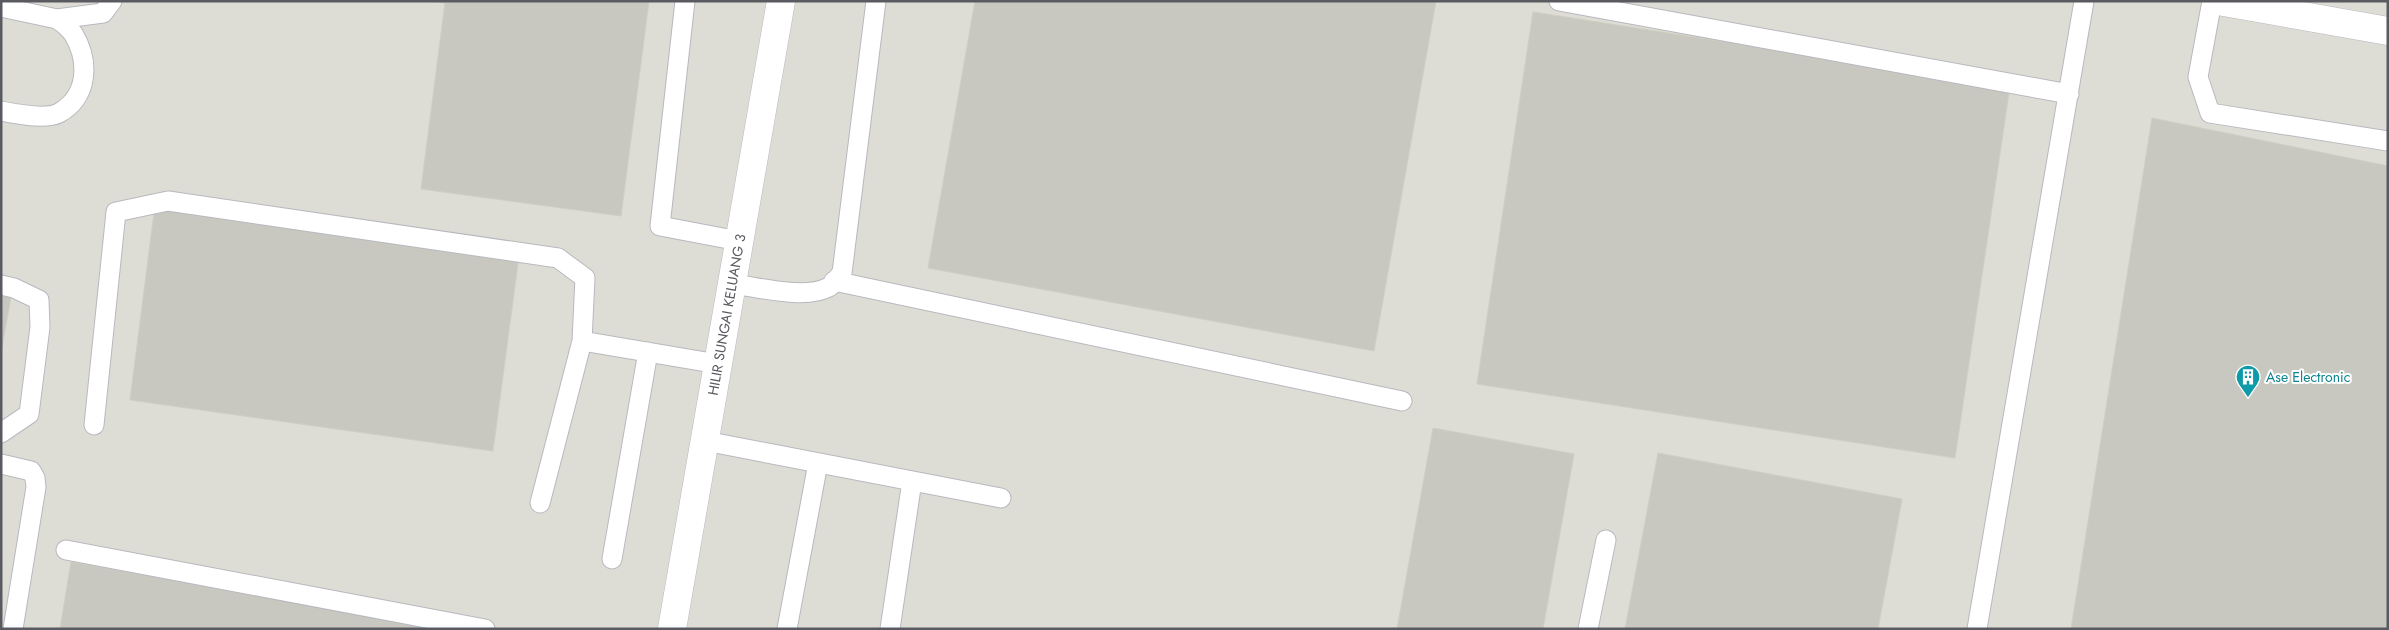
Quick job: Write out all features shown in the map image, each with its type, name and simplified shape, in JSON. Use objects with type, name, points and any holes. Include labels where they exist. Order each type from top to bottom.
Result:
[{"type":"street","name":"HILIR SUNGAI KELUANG 3","points":[[672,629],[781,1]]},
{"type":"street","points":[[2218,1],[2388,31]]},
{"type":"lane","points":[[1,7],[57,18],[103,14],[112,1]]},
{"type":"lane","points":[[686,1],[660,226],[739,241]]},
{"type":"lane","points":[[732,284],[798,293],[829,287],[842,273],[876,1]]},
{"type":"lane","points":[[1558,1],[2069,94]]},
{"type":"lane","points":[[1977,629],[2084,1]]},
{"type":"lane","points":[[2212,1],[2198,77],[2210,113],[2388,141]]},
{"type":"lane","points":[[1,111],[26,116],[58,113],[74,99],[84,83],[84,56],[73,33],[57,18]]},
{"type":"lane","points":[[94,425],[116,212],[168,201],[558,258],[585,278],[582,341],[540,503]]},
{"type":"lane","points":[[834,281],[1402,401]]},
{"type":"lane","points":[[1,286],[14,288],[39,300],[40,318],[29,414],[1,433]]},
{"type":"lane","points":[[582,341],[718,364]]},
{"type":"lane","points":[[612,559],[648,352]]},
{"type":"lane","points":[[705,441],[1001,498]]},
{"type":"lane","points":[[787,629],[818,463]]},
{"type":"lane","points":[[1,464],[30,471],[35,478],[36,486],[13,629]]},
{"type":"lane","points":[[890,629],[912,481]]},
{"type":"lane","points":[[1588,629],[1606,540]]},
{"type":"lane","points":[[66,550],[485,629]]},
{"type":"shaded area","points":[[1,1],[2388,1],[2388,629],[1,629]]},
{"type":"building","points":[[429,1],[649,1],[621,216],[421,189],[445,3]]},
{"type":"building","points":[[975,1],[1436,1],[1374,351],[928,268]]},
{"type":"building","points":[[1533,12],[2010,86],[1955,458],[1477,384]]},
{"type":"building","name":"Ase Electronic","points":[[2152,118],[2388,166],[2388,629],[2071,629]]},
{"type":"building","points":[[155,205],[519,256],[493,451],[130,400]]},
{"type":"building","points":[[1,295],[11,297],[1,352]]},
{"type":"building","points":[[1433,428],[1574,454],[1543,629],[1397,629]]},
{"type":"building","points":[[1658,453],[1902,499],[1878,629],[1625,629]]},
{"type":"building","points":[[71,562],[463,629],[60,629]]},
{"type":"place","name":"Ase Electronic","points":[[2248,398]]}]
